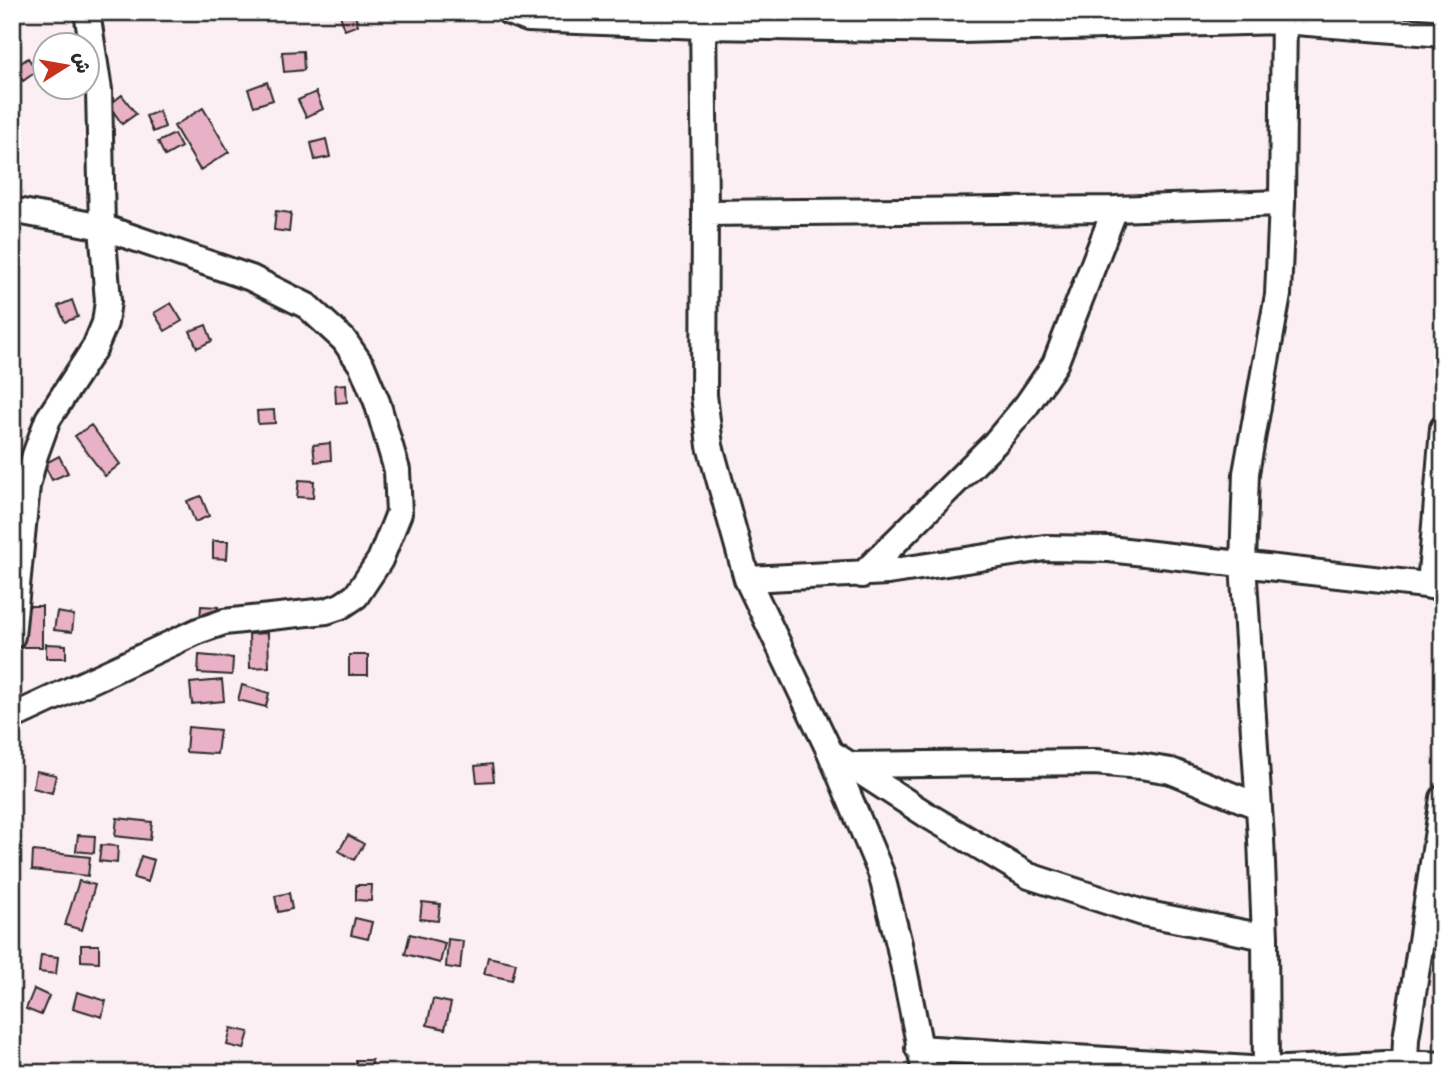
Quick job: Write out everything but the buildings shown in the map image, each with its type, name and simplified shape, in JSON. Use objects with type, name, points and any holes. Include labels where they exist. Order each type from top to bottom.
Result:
[{"type":"street","points":[[12,636],[16,559],[27,486],[48,419],[95,346],[105,323],[108,301],[102,227],[99,90],[88,12]]},
{"type":"street","points":[[509,12],[528,19],[702,19],[961,30],[1284,17],[1443,34]]},
{"type":"street","points":[[1266,1072],[1265,937],[1243,564],[1246,473],[1274,326],[1282,203],[1284,17]]},
{"type":"street","points":[[702,19],[704,396],[710,446],[747,579],[840,759],[881,873],[899,944],[925,1073]]},
{"type":"street","points":[[705,213],[1115,209],[1282,203]]},
{"type":"street","points":[[862,575],[995,443],[1026,407],[1055,364],[1115,209]]},
{"type":"street","points":[[12,211],[102,227],[251,278],[307,306],[344,340],[362,366],[377,402],[397,470],[399,513],[380,560],[356,596],[341,606],[326,611],[224,622],[198,631],[12,717]]},
{"type":"street","points":[[747,579],[862,575],[1045,548],[1110,549],[1436,587],[1443,428]]},
{"type":"street","points":[[840,759],[1095,762],[1140,766],[1171,771],[1258,806]]},
{"type":"street","points":[[840,759],[1029,876],[1143,913],[1265,937]]},
{"type":"street","points":[[1407,1068],[1409,1014],[1443,798]]},
{"type":"street","points":[[918,1048],[1266,1072],[1443,1065]]}]
